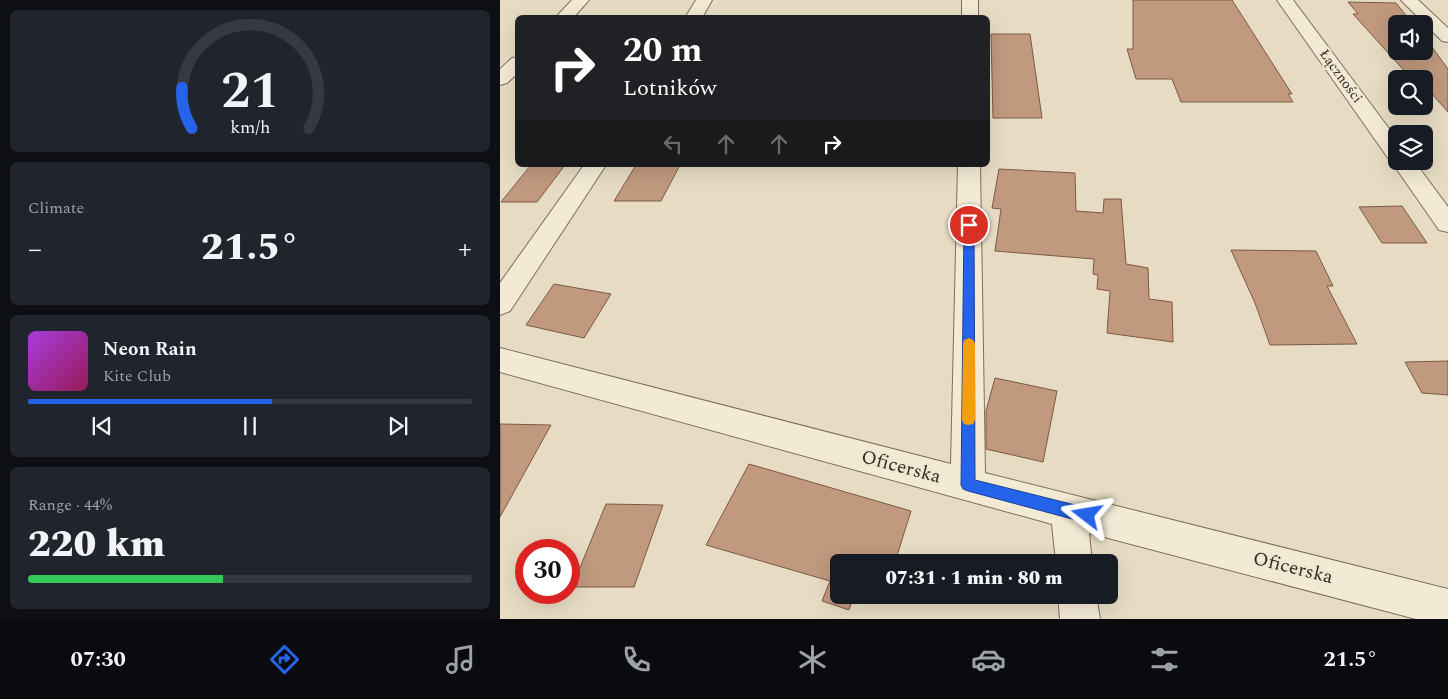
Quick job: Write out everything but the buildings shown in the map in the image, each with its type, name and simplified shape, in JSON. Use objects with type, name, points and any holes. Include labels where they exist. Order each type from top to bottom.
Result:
[{"type":"street","points":[[567,15],[582,0]]},
{"type":"street","points":[[695,15],[704,0]]},
{"type":"street","points":[[970,0],[970,15]]},
{"type":"street","name":"Łączności","points":[[1285,0],[1388,142]]},
{"type":"street","points":[[1409,0],[1448,37]]},
{"type":"street","points":[[500,79],[515,65]]},
{"type":"street","points":[[500,304],[594,167]]},
{"type":"street","points":[[968,485],[969,167]]},
{"type":"street","points":[[1409,170],[1448,224]]},
{"type":"street","name":"Oficerska","points":[[500,360],[968,485],[1448,608]]},
{"type":"street","points":[[1069,510],[1073,554]]},
{"type":"street","points":[[1079,604],[1080,619]]},
{"type":"slow traffic","points":[[968,420],[969,343]]},
{"type":"route","points":[[969,225],[968,485],[1087,515]]}]
